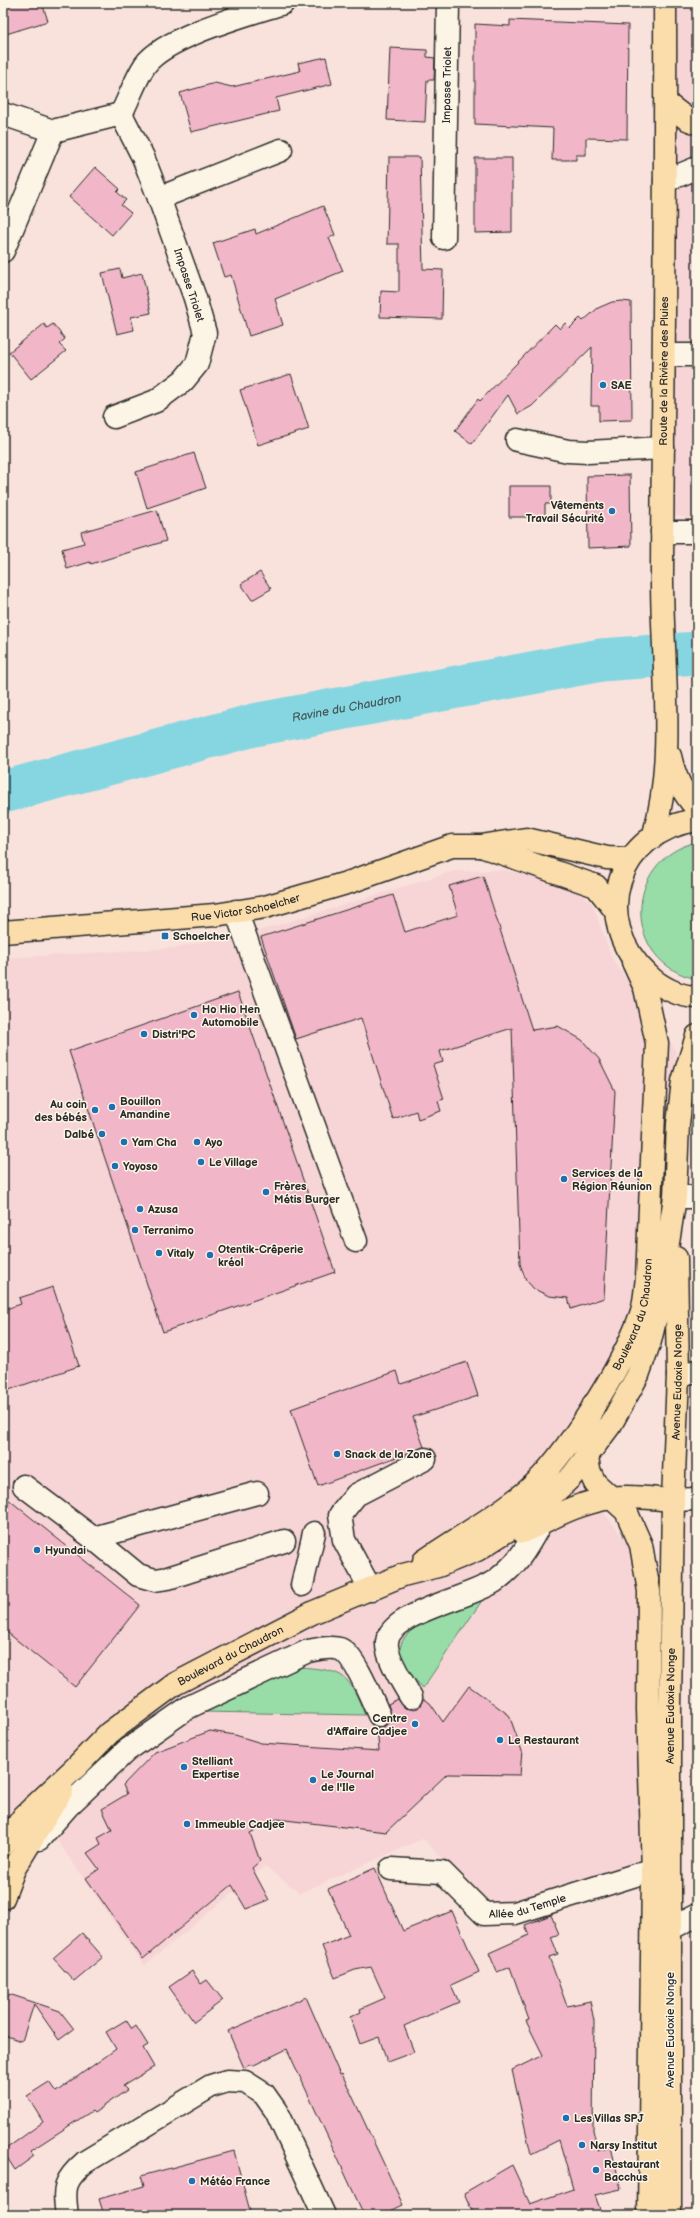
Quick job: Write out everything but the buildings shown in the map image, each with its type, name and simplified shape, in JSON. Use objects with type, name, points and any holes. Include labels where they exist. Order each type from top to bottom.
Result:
[{"type":"main road","name":"Route de la Rivière des Pluies","points":[[654,834],[661,808],[666,739],[662,588],[665,355],[665,3]]},
{"type":"main road","points":[[666,102],[687,119],[697,123]]},
{"type":"main road","name":"Route de la Rivière des Pluies","points":[[666,739],[675,776],[684,794],[697,809]]},
{"type":"main road","points":[[697,820],[679,822],[654,834],[630,859],[619,883],[615,910],[620,937],[634,962],[658,984],[690,997],[697,996]]},
{"type":"main road","name":"Rue Victor Schoelcher","points":[[3,932],[215,915],[265,907],[350,882],[452,846],[481,846],[526,839],[607,858],[630,859]]},
{"type":"main road","name":"Rue Victor Schoelcher","points":[[481,846],[596,886],[615,910]]},
{"type":"main road","name":"Boulevard du Chaudron","points":[[403,1576],[471,1532],[527,1490],[560,1453],[594,1404],[627,1347],[641,1316],[647,1278],[657,1043],[645,988],[634,962]]},
{"type":"main road","name":"Boulevard du Chaudron","points":[[3,1845],[24,1816],[76,1767],[109,1733],[175,1684],[314,1612],[403,1576],[438,1566],[477,1550],[530,1516],[567,1482],[611,1424],[638,1375],[650,1341],[658,1308],[675,1197],[678,1124],[683,1080],[697,1036]]},
{"type":"main road","name":"Avenue Eudoxie Nonge","points":[[670,2215],[670,1708],[673,1500],[688,1373],[675,1197]]},
{"type":"main road","name":"Avenue Eudoxie Nonge","points":[[594,1404],[584,1435],[586,1457],[595,1483],[626,1511],[641,1544],[649,1591],[648,1709],[653,1873],[649,2215]]},
{"type":"main road","points":[[477,1550],[508,1540],[560,1513],[586,1504],[613,1498],[673,1500]]},
{"type":"main road","name":"Boulevard du Chaudron","points":[[3,1898],[14,1869],[76,1767]]},
{"type":"street","points":[[3,114],[53,130],[121,114],[146,64],[175,41],[243,15],[283,3]]},
{"type":"street","name":"Impasse Triolet","points":[[444,238],[448,3]]},
{"type":"street","name":"Impasse Triolet","points":[[114,417],[156,401],[184,380],[197,364],[205,333],[195,298],[159,198],[143,157],[121,114]]},
{"type":"street","points":[[3,251],[53,130]]},
{"type":"street","points":[[159,198],[281,150]]},
{"type":"street","points":[[665,180],[697,168]]},
{"type":"street","points":[[665,355],[697,355]]},
{"type":"street","points":[[517,440],[568,451],[588,452],[663,448]]},
{"type":"street","points":[[662,532],[697,532]]},
{"type":"street","points":[[236,911],[356,1241]]},
{"type":"street","points":[[675,1197],[697,1197]]},
{"type":"street","points":[[371,1590],[344,1540],[340,1515],[356,1495],[425,1459]]},
{"type":"street","points":[[24,1486],[93,1538],[138,1575],[155,1580],[168,1578],[284,1541]]},
{"type":"street","points":[[93,1538],[257,1493]]},
{"type":"street","points":[[673,1500],[697,1499]]},
{"type":"street","points":[[411,1698],[390,1655],[387,1642],[392,1628],[404,1618],[467,1595],[494,1582],[520,1559],[540,1524]]},
{"type":"street","points":[[302,1585],[314,1533]]},
{"type":"street","points":[[14,1869],[68,1806],[126,1751],[189,1707],[308,1651],[326,1648],[340,1649],[352,1660],[379,1716]]},
{"type":"street","points":[[109,1733],[126,1751]]},
{"type":"street","name":"Allée du Temple","points":[[391,1869],[442,1872],[484,1914],[515,1913],[645,1872],[653,1873]]},
{"type":"street","points":[[670,1929],[697,1915]]},
{"type":"street","points":[[67,2215],[64,2198],[69,2176],[85,2162],[211,2086],[227,2081],[245,2082],[264,2094],[276,2111],[324,2215]]},
{"type":"shaded area","points":[[665,3],[697,3],[697,520],[662,513]]},
{"type":"shaded area","points":[[505,870],[576,886],[593,905],[612,958],[676,1051],[668,1192],[642,1345],[600,1429],[572,1469],[639,1559],[646,1860],[513,1910],[487,1906],[423,1839],[300,1893],[265,1866],[144,1966],[55,1837],[127,1762],[96,1732],[3,1849],[3,958],[173,948],[261,930],[454,871]]},
{"type":"green space","points":[[697,842],[697,979],[672,970],[655,954],[644,934],[641,911],[644,889],[655,868],[672,852]]},
{"type":"green space","points":[[483,1599],[423,1688],[412,1676],[403,1662],[400,1652],[402,1642],[409,1633],[432,1618]]},
{"type":"green space","points":[[301,1667],[328,1670],[344,1677],[354,1691],[365,1715],[202,1712]]},
{"type":"waterway","name":"Ravine du Chaudron","points":[[3,792],[254,725],[601,660],[697,653]]},
{"type":"place","name":"SAE","points":[[603,385]]},
{"type":"place","name":"Vêtements Travail Sécurité","points":[[612,511]]},
{"type":"place","name":"Schoelcher","points":[[165,936]]},
{"type":"place","name":"Ho Hio Hen Automobile","points":[[194,1015]]},
{"type":"place","name":"Distri'PC","points":[[144,1034]]},
{"type":"place","name":"Bouillon Amandine","points":[[112,1107]]},
{"type":"place","name":"Au coin des bébés","points":[[95,1110]]},
{"type":"place","name":"Dalbé","points":[[102,1134]]},
{"type":"place","name":"Yam Cha","points":[[124,1142]]},
{"type":"place","name":"Ayo","points":[[197,1142]]},
{"type":"place","name":"Le Village","points":[[201,1162]]},
{"type":"place","name":"Yoyoso","points":[[115,1166]]},
{"type":"place","name":"Services de la Région Réunion","points":[[564,1179]]},
{"type":"place","name":"Frères Métis Burger","points":[[266,1192]]},
{"type":"place","name":"Azusa","points":[[140,1209]]},
{"type":"place","name":"Terranimo","points":[[135,1230]]},
{"type":"place","name":"Vitaly","points":[[159,1253]]},
{"type":"place","name":"Otentik-Crêperie kréol","points":[[210,1255]]},
{"type":"place","name":"Snack de la Zone","points":[[337,1454]]},
{"type":"place","name":"Hyundai","points":[[37,1550]]},
{"type":"place","name":"Centre d'Affaire Cadjee","points":[[415,1724]]},
{"type":"place","name":"Le Restaurant","points":[[500,1740]]},
{"type":"place","name":"Stelliant Expertise","points":[[184,1767]]},
{"type":"place","name":"Le Journal de l'Ile","points":[[313,1780]]},
{"type":"place","name":"Immeuble Cadjee","points":[[187,1824]]},
{"type":"place","name":"Les Villas SPJ","points":[[566,2118]]},
{"type":"place","name":"Narsy Institut","points":[[582,2145]]},
{"type":"place","name":"Restaurant Bacchus","points":[[596,2170]]},
{"type":"place","name":"Météo France","points":[[192,2181]]}]
